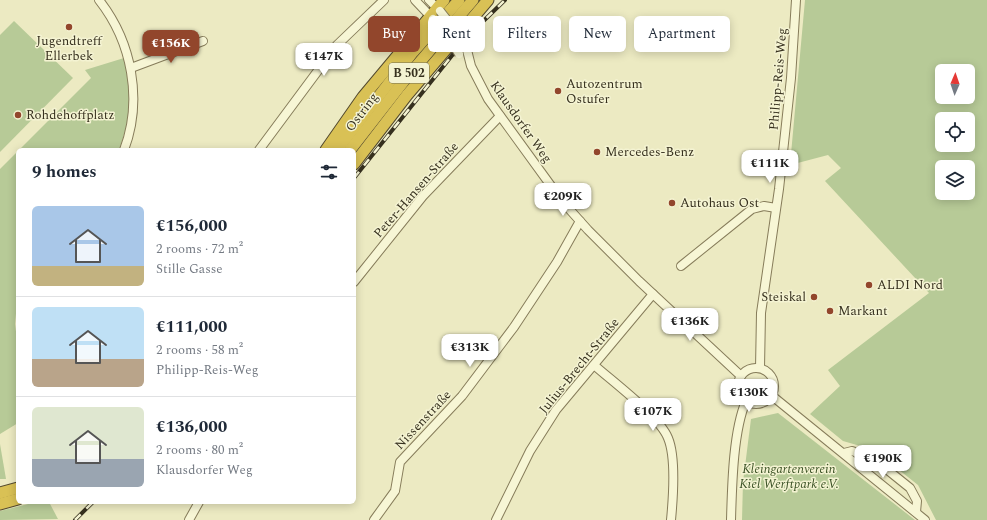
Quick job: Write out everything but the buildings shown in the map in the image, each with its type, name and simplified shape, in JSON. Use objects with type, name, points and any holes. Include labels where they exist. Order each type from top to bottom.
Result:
[{"type":"highway","name":"Ostring","points":[[339,148],[405,62],[459,0]]},
{"type":"highway","name":"Ostring","points":[[352,148],[407,77],[473,0]]},
{"type":"highway","points":[[474,16],[488,0]]},
{"type":"highway","points":[[327,148],[363,97],[435,9]]},
{"type":"highway","points":[[356,161],[401,102],[442,52]]},
{"type":"highway","points":[[0,493],[16,489]]},
{"type":"highway","points":[[0,504],[16,500]]},
{"type":"street","points":[[99,0],[105,8],[123,43],[131,68],[134,90],[133,112],[130,134],[125,148]]},
{"type":"street","points":[[260,148],[333,50],[384,0]]},
{"type":"street","name":"Klausdorfer Weg","points":[[415,0],[435,9]]},
{"type":"street","name":"Philipp-Reis-Weg","points":[[760,368],[761,313],[776,208],[791,78],[796,0]]},
{"type":"street","points":[[131,68],[204,41]]},
{"type":"street","name":"Klausdorfer Weg","points":[[458,52],[470,66],[500,116],[562,201],[653,294],[741,376]]},
{"type":"street","name":"Klausdorfer Weg","points":[[467,52],[470,66]]},
{"type":"street","name":"Peter-Hansen-Straße","points":[[356,279],[422,196],[500,116]]},
{"type":"street","points":[[681,266],[752,209],[764,206],[776,208]]},
{"type":"street","name":"Nissenstraße","points":[[374,520],[395,491],[400,462],[462,396],[514,327],[557,262],[580,221]]},
{"type":"street","name":"Julius-Brecht-Straße","points":[[496,520],[530,451],[556,410],[653,294]]},
{"type":"street","points":[[594,365],[650,414],[662,427],[668,438],[673,454],[671,520]]},
{"type":"street","points":[[760,368],[766,370],[772,377],[774,386],[771,395],[766,400],[760,403],[752,404],[741,396],[738,389],[738,382],[741,376],[749,369],[760,368]]},
{"type":"street","points":[[771,395],[925,520]]},
{"type":"street","points":[[731,520],[732,482],[740,416],[746,401]]},
{"type":"street","points":[[844,453],[852,451],[874,459],[910,488],[917,501],[916,512]]},
{"type":"street","points":[[189,520],[198,504]]},
{"type":"green space","points":[[805,0],[987,0],[987,520],[936,520],[918,485],[874,450],[843,441],[810,414],[840,386],[828,370],[929,293],[825,181],[841,168],[828,155],[790,165]]},
{"type":"green space","name":"Rohdehoffplatz","points":[[14,21],[73,78],[0,152],[0,35]]},
{"type":"green space","points":[[124,58],[128,83],[129,104],[126,126],[120,148],[21,148],[91,78],[85,70]]},
{"type":"green space","points":[[16,153],[16,424],[0,434],[0,169]]},
{"type":"green space","name":"Kleingartenverein Kiel Werftpark e.V.","points":[[778,413],[915,520],[742,520],[743,482],[751,419]]},
{"type":"green space","points":[[0,444],[6,479],[0,479]]},
{"type":"green space","points":[[28,504],[50,504],[58,519],[0,520],[0,511]]},
{"type":"railway","points":[[356,176],[466,38],[505,0]]},
{"type":"railway","points":[[75,520],[91,504]]},
{"type":"place","name":"Jugendtreff Ellerbek","points":[[69,27]]},
{"type":"place","name":"Autozentrum Ostufer","points":[[558,91]]},
{"type":"place","name":"Rohdehoffplatz","points":[[18,115]]},
{"type":"place","name":"Mercedes-Benz","points":[[597,152]]},
{"type":"place","name":"Autohaus Ost","points":[[672,203]]},
{"type":"place","name":"ALDI Nord","points":[[869,285]]},
{"type":"place","name":"Steiskal","points":[[814,297]]},
{"type":"place","name":"Markant","points":[[830,311]]}]
